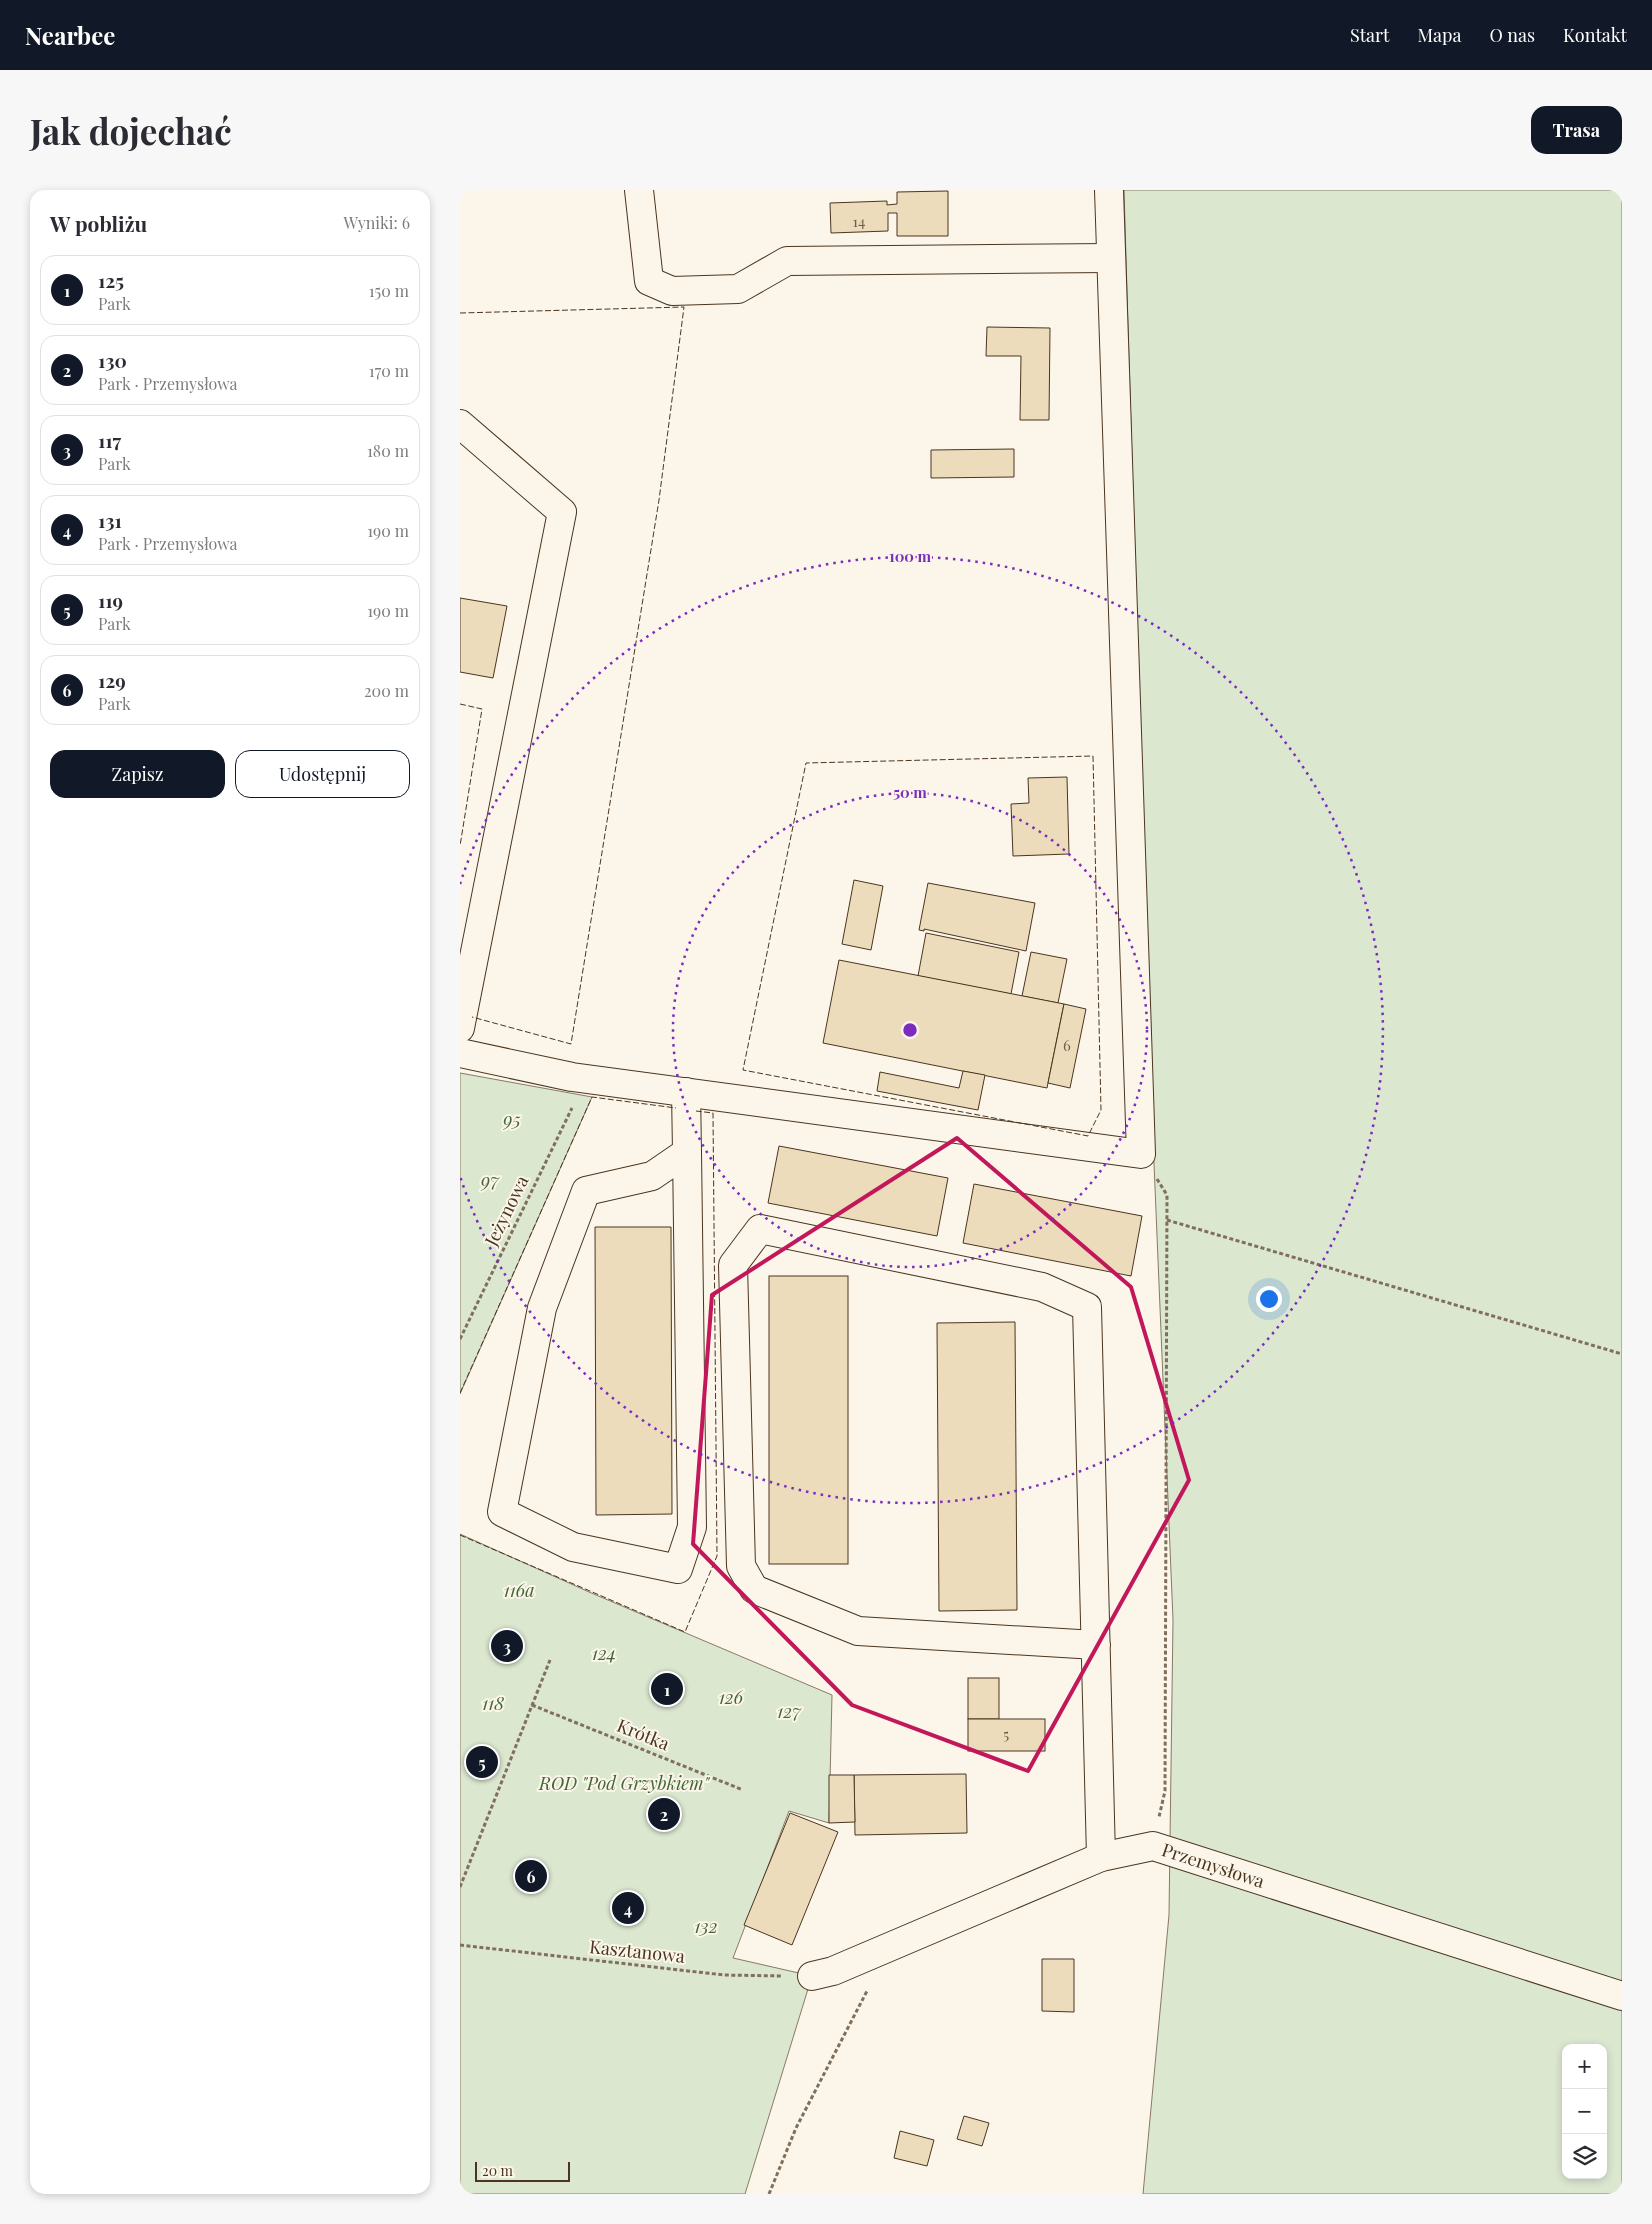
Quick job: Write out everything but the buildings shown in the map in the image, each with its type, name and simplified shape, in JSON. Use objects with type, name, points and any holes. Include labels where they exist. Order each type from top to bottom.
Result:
[{"type":"street","points":[[639,190],[649,281],[672,291],[738,289],[787,261],[1110,258]]},
{"type":"street","points":[[460,1053],[572,1076],[1141,1154],[1109,190]]},
{"type":"street","points":[[460,424],[562,512],[460,1028]]},
{"type":"street","points":[[686,1092],[687,1152],[692,1527],[678,1569],[572,1547],[502,1512],[542,1308],[586,1191],[652,1176],[687,1152]]},
{"type":"street","points":[[1096,1645],[858,1630],[754,1589],[740,1566],[733,1264],[760,1229],[1042,1287],[1087,1307],[1096,1645],[1101,1858]]},
{"type":"street","name":"Przemysłowa","points":[[812,1976],[833,1971],[1101,1858],[1152,1846],[1622,1996]]},
{"type":"path","points":[[1616,190],[1622,196]]},
{"type":"path","name":"Jeżynowa","points":[[460,1339],[574,1104]]},
{"type":"path","points":[[1141,1154],[1167,1195],[1165,1791],[1152,1846]]},
{"type":"path","points":[[1167,1220],[1622,1354]]},
{"type":"path","points":[[460,1887],[550,1660]]},
{"type":"path","name":"Krótka","points":[[532,1705],[743,1790]]},
{"type":"path","name":"Kasztanowa","points":[[460,1945],[724,1975],[812,1976]]},
{"type":"path","points":[[768,2194],[796,2128],[889,1948]]},
{"type":"highlighted area","points":[[957,1138],[1131,1287],[1189,1480],[1028,1771],[852,1705],[693,1544],[712,1295]]},
{"type":"green space","points":[[1124,190],[1622,190],[1622,2194],[1143,2194],[1169,1915],[1173,1620],[1150,1067]]},
{"type":"green space","points":[[460,1073],[592,1097],[460,1394]]},
{"type":"green space","name":"ROD \"Pod Grzybkiem\"","points":[[460,1534],[589,1592],[832,1695],[829,1823],[789,1811],[733,1958],[812,1976],[745,2194],[460,2194]]},
{"type":"fence","points":[[460,313],[684,307],[659,500],[571,1044],[472,1017]]},
{"type":"fence","points":[[460,704],[482,709],[460,846]]},
{"type":"fence","points":[[1093,756],[1101,1110],[1088,1136],[743,1070],[806,763],[1093,756]]},
{"type":"fence","points":[[460,1393],[592,1097],[676,1108]]},
{"type":"fence","points":[[460,1535],[685,1632],[717,1556],[713,1113],[696,1111]]},
{"type":"place","name":"117","points":[[507,1646]]},
{"type":"place","name":"125","points":[[667,1689]]},
{"type":"place","name":"119","points":[[482,1762]]},
{"type":"place","name":"130","points":[[664,1814]]},
{"type":"place","name":"129","points":[[531,1876]]},
{"type":"place","name":"131","points":[[628,1908]]},
{"type":"park label","name":"95","points":[[512,1120]]},
{"type":"park label","name":"97","points":[[490,1181]]},
{"type":"park label","name":"116a","points":[[519,1591]]},
{"type":"park label","name":"124","points":[[604,1654]]},
{"type":"park label","name":"126","points":[[731,1698]]},
{"type":"park label","name":"118","points":[[493,1704]]},
{"type":"park label","name":"127","points":[[789,1712]]},
{"type":"park label","name":"132","points":[[706,1927]]}]
